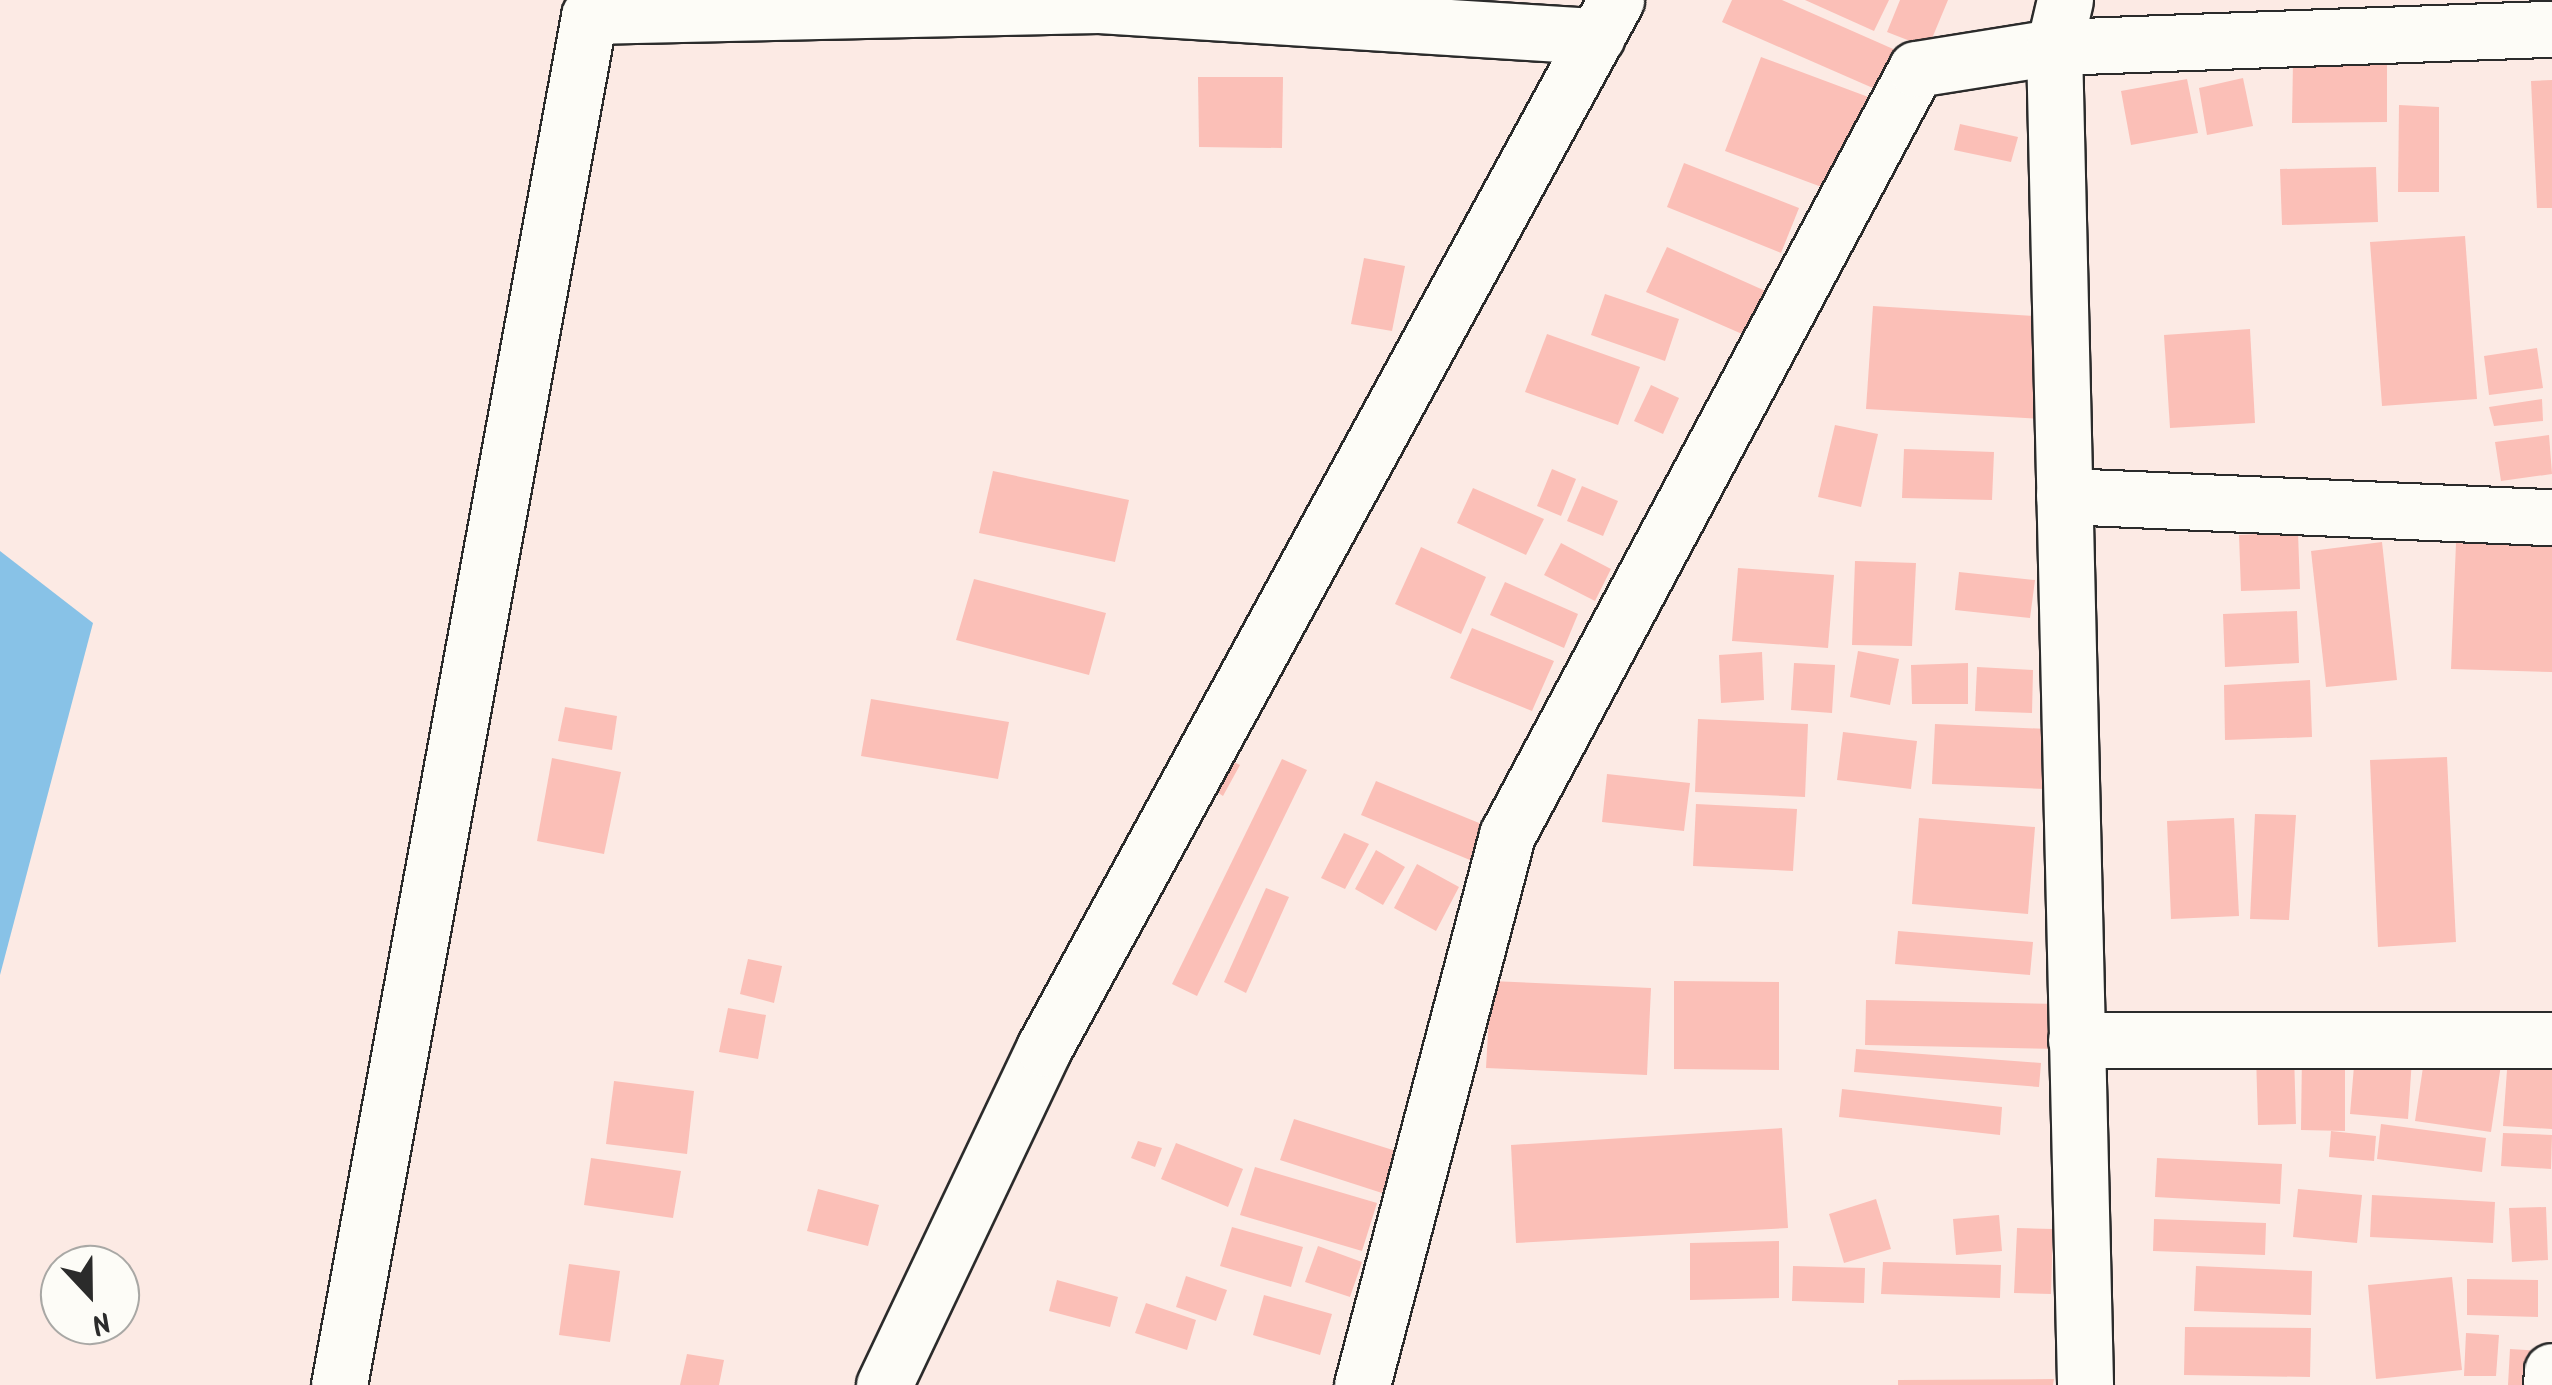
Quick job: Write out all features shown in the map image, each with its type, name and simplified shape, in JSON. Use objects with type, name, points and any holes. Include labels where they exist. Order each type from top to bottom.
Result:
[{"type":"street","points":[[339,1385],[589,16],[1099,5],[1606,18],[1044,1048],[884,1385]]},
{"type":"street","points":[[1362,1385],[1507,834],[1916,69],[2060,23],[2552,29]]},
{"type":"street","points":[[2060,23],[2064,496],[2084,1385]]},
{"type":"street","points":[[2064,496],[2552,517]]},
{"type":"street","points":[[2076,1040],[2552,1040]]},
{"type":"street","points":[[2551,1385],[2552,1371]]},
{"type":"water","points":[[0,551],[93,623],[0,975]]},
{"type":"building","points":[[1732,0],[1782,0],[1900,52],[1882,92],[1722,22]]},
{"type":"building","points":[[1805,0],[1889,0],[1874,31]]},
{"type":"building","points":[[1900,0],[1948,0],[1928,48],[1887,32]]},
{"type":"building","points":[[1761,57],[1871,98],[1835,192],[1725,151]]},
{"type":"building","points":[[2387,60],[2387,122],[2292,123],[2293,61]]},
{"type":"building","points":[[1198,77],[1283,77],[1282,148],[1199,147]]},
{"type":"building","points":[[2243,78],[2253,126],[2207,135],[2199,88]]},
{"type":"building","points":[[2187,79],[2198,133],[2131,145],[2121,91]]},
{"type":"building","points":[[2552,80],[2552,208],[2537,208],[2531,81]]},
{"type":"building","points":[[2399,105],[2439,107],[2439,192],[2398,192]]},
{"type":"building","points":[[1960,124],[2018,137],[2011,162],[1954,150]]},
{"type":"building","points":[[1684,163],[1799,208],[1781,253],[1667,207]]},
{"type":"building","points":[[2376,167],[2378,222],[2282,225],[2280,169]]},
{"type":"building","points":[[2465,236],[2477,399],[2382,406],[2370,242]]},
{"type":"building","points":[[1667,247],[1770,293],[1749,337],[1646,292]]},
{"type":"building","points":[[1364,258],[1405,266],[1392,331],[1351,324]]},
{"type":"building","points":[[1605,294],[1679,319],[1665,361],[1591,335]]},
{"type":"building","points":[[1873,306],[2048,317],[2041,419],[1866,409]]},
{"type":"building","points":[[2250,329],[2255,423],[2170,428],[2164,335]]},
{"type":"building","points":[[1547,334],[1640,367],[1618,425],[1525,392]]},
{"type":"building","points":[[2537,348],[2543,388],[2489,395],[2484,356]]},
{"type":"building","points":[[1651,385],[1679,398],[1663,434],[1634,421]]},
{"type":"building","points":[[2542,399],[2543,421],[2494,426],[2489,407]]},
{"type":"building","points":[[1835,425],[1878,434],[1861,507],[1818,497]]},
{"type":"building","points":[[2549,435],[2552,474],[2501,481],[2495,442]]},
{"type":"building","points":[[1904,449],[1994,452],[1992,500],[1902,498]]},
{"type":"building","points":[[1552,469],[1576,479],[1561,516],[1537,506]]},
{"type":"building","points":[[993,471],[1129,500],[1115,562],[979,533]]},
{"type":"building","points":[[1582,486],[1618,501],[1603,536],[1567,521]]},
{"type":"building","points":[[1473,488],[1544,519],[1526,555],[1457,523]]},
{"type":"building","points":[[2298,532],[2300,589],[2241,591],[2239,535]]},
{"type":"building","points":[[2382,542],[2397,680],[2326,687],[2311,551]]},
{"type":"building","points":[[1561,543],[1611,569],[1595,601],[1544,575]]},
{"type":"building","points":[[2456,543],[2552,547],[2552,672],[2451,669]]},
{"type":"building","points":[[1421,547],[1486,577],[1461,634],[1395,604]]},
{"type":"building","points":[[1855,561],[1916,563],[1912,646],[1852,645]]},
{"type":"building","points":[[1738,568],[1834,575],[1828,648],[1732,641]]},
{"type":"building","points":[[1959,572],[2035,580],[2030,618],[1955,610]]},
{"type":"building","points":[[974,579],[1106,613],[1089,675],[956,640]]},
{"type":"building","points":[[1505,582],[1578,614],[1564,648],[1490,615]]},
{"type":"building","points":[[2297,611],[2299,663],[2225,667],[2223,614]]},
{"type":"building","points":[[1472,628],[1554,661],[1532,711],[1450,678]]},
{"type":"building","points":[[1858,651],[1899,659],[1890,705],[1850,697]]},
{"type":"building","points":[[1762,652],[1764,700],[1721,703],[1719,655]]},
{"type":"building","points":[[1794,663],[1835,665],[1832,713],[1791,710]]},
{"type":"building","points":[[1968,663],[1968,704],[1912,704],[1911,665]]},
{"type":"building","points":[[1977,667],[2033,670],[2032,713],[1975,711]]},
{"type":"building","points":[[2310,680],[2312,737],[2225,740],[2224,685]]},
{"type":"building","points":[[871,699],[1009,722],[998,779],[861,756]]},
{"type":"building","points":[[565,707],[617,716],[612,750],[558,741]]},
{"type":"building","points":[[1698,719],[1808,724],[1805,797],[1695,792]]},
{"type":"building","points":[[1935,724],[2048,729],[2045,789],[1932,784]]},
{"type":"building","points":[[1843,732],[1917,741],[1911,789],[1837,780]]},
{"type":"building","points":[[2447,757],[2456,942],[2378,947],[2370,760]]},
{"type":"building","points":[[552,758],[621,772],[604,854],[537,841]]},
{"type":"building","points":[[1282,759],[1307,770],[1197,996],[1172,984]]},
{"type":"building","points":[[1232,761],[1240,765],[1223,796],[1214,790]]},
{"type":"building","points":[[1607,774],[1690,783],[1684,831],[1602,822]]},
{"type":"building","points":[[1376,781],[1484,825],[1470,860],[1361,815]]},
{"type":"building","points":[[1696,804],[1797,809],[1793,871],[1693,866]]},
{"type":"building","points":[[2255,814],[2296,815],[2289,920],[2250,919]]},
{"type":"building","points":[[1919,818],[2035,827],[2028,914],[1912,904]]},
{"type":"building","points":[[2234,818],[2239,916],[2171,919],[2167,821]]},
{"type":"building","points":[[1344,833],[1369,844],[1345,889],[1321,878]]},
{"type":"building","points":[[1376,850],[1405,867],[1383,905],[1355,889]]},
{"type":"building","points":[[1417,864],[1459,887],[1436,931],[1394,908]]},
{"type":"building","points":[[1266,888],[1289,897],[1246,993],[1224,982]]},
{"type":"building","points":[[1898,931],[2033,942],[2030,975],[1895,964]]},
{"type":"building","points":[[748,959],[782,966],[774,1003],[740,994]]},
{"type":"building","points":[[1491,981],[1651,988],[1647,1075],[1486,1068]]},
{"type":"building","points":[[1674,981],[1779,982],[1779,1070],[1674,1069]]},
{"type":"building","points":[[1866,1000],[2062,1004],[2061,1049],[1865,1045]]},
{"type":"building","points":[[728,1008],[766,1015],[758,1059],[719,1052]]},
{"type":"building","points":[[2426,1047],[2502,1058],[2491,1132],[2415,1121]]},
{"type":"building","points":[[1856,1049],[2041,1063],[2039,1087],[1854,1072]]},
{"type":"building","points":[[2345,1052],[2345,1131],[2301,1130],[2302,1053]]},
{"type":"building","points":[[2294,1053],[2296,1124],[2258,1125],[2256,1054]]},
{"type":"building","points":[[2355,1054],[2412,1059],[2408,1119],[2350,1114]]},
{"type":"building","points":[[2508,1056],[2552,1060],[2552,1129],[2503,1126]]},
{"type":"building","points":[[614,1081],[694,1091],[687,1154],[606,1144]]},
{"type":"building","points":[[1842,1089],[2002,1107],[2000,1135],[1839,1117]]},
{"type":"building","points":[[1294,1119],[1396,1151],[1382,1193],[1280,1160]]},
{"type":"building","points":[[2381,1124],[2486,1138],[2482,1172],[2377,1159]]},
{"type":"building","points":[[1782,1128],[1788,1228],[1516,1243],[1511,1145]]},
{"type":"building","points":[[2331,1131],[2376,1136],[2374,1161],[2329,1157]]},
{"type":"building","points":[[2503,1133],[2552,1135],[2551,1169],[2501,1166]]},
{"type":"building","points":[[1138,1141],[1162,1148],[1155,1167],[1131,1158]]},
{"type":"building","points":[[1176,1143],[1243,1169],[1228,1207],[1161,1179]]},
{"type":"building","points":[[591,1158],[681,1171],[673,1218],[584,1205]]},
{"type":"building","points":[[2157,1158],[2282,1164],[2280,1204],[2155,1197]]},
{"type":"building","points":[[1255,1167],[1377,1203],[1362,1251],[1240,1215]]},
{"type":"building","points":[[818,1189],[879,1205],[868,1246],[807,1231]]},
{"type":"building","points":[[2298,1189],[2362,1195],[2357,1243],[2293,1237]]},
{"type":"building","points":[[2372,1195],[2495,1202],[2493,1243],[2370,1237]]},
{"type":"building","points":[[1876,1199],[1891,1249],[1844,1263],[1829,1214]]},
{"type":"building","points":[[2546,1207],[2548,1260],[2512,1262],[2509,1208]]},
{"type":"building","points":[[1999,1215],[2002,1251],[1956,1255],[1953,1219]]},
{"type":"building","points":[[2154,1219],[2266,1223],[2265,1255],[2153,1251]]},
{"type":"building","points":[[1232,1227],[1303,1247],[1291,1287],[1220,1266]]},
{"type":"building","points":[[2017,1228],[2053,1229],[2051,1294],[2014,1293]]},
{"type":"building","points":[[1779,1241],[1779,1298],[1690,1300],[1690,1243]]},
{"type":"building","points":[[1318,1246],[1362,1262],[1350,1297],[1305,1282]]},
{"type":"building","points":[[1883,1262],[2001,1265],[2000,1298],[1881,1294]]},
{"type":"building","points":[[569,1264],[620,1271],[610,1342],[559,1335]]},
{"type":"building","points":[[1793,1266],[1865,1268],[1864,1303],[1792,1301]]},
{"type":"building","points":[[2196,1266],[2312,1271],[2311,1315],[2194,1311]]},
{"type":"building","points":[[1186,1276],[1227,1290],[1216,1321],[1176,1307]]},
{"type":"building","points":[[2452,1277],[2462,1370],[2376,1379],[2368,1285]]},
{"type":"building","points":[[2467,1279],[2538,1280],[2538,1317],[2467,1315]]},
{"type":"building","points":[[1057,1280],[1118,1297],[1110,1327],[1049,1311]]},
{"type":"building","points":[[1264,1295],[1332,1314],[1320,1355],[1253,1335]]},
{"type":"building","points":[[1146,1303],[1196,1320],[1187,1350],[1135,1333]]},
{"type":"building","points":[[2185,1327],[2311,1328],[2310,1377],[2184,1375]]},
{"type":"building","points":[[2466,1333],[2499,1335],[2496,1376],[2464,1376]]},
{"type":"building","points":[[2510,1349],[2542,1351],[2541,1385],[2508,1385]]},
{"type":"building","points":[[687,1354],[724,1360],[719,1385],[680,1385]]},
{"type":"building","points":[[2054,1379],[2053,1385],[1898,1385],[1898,1380]]}]
